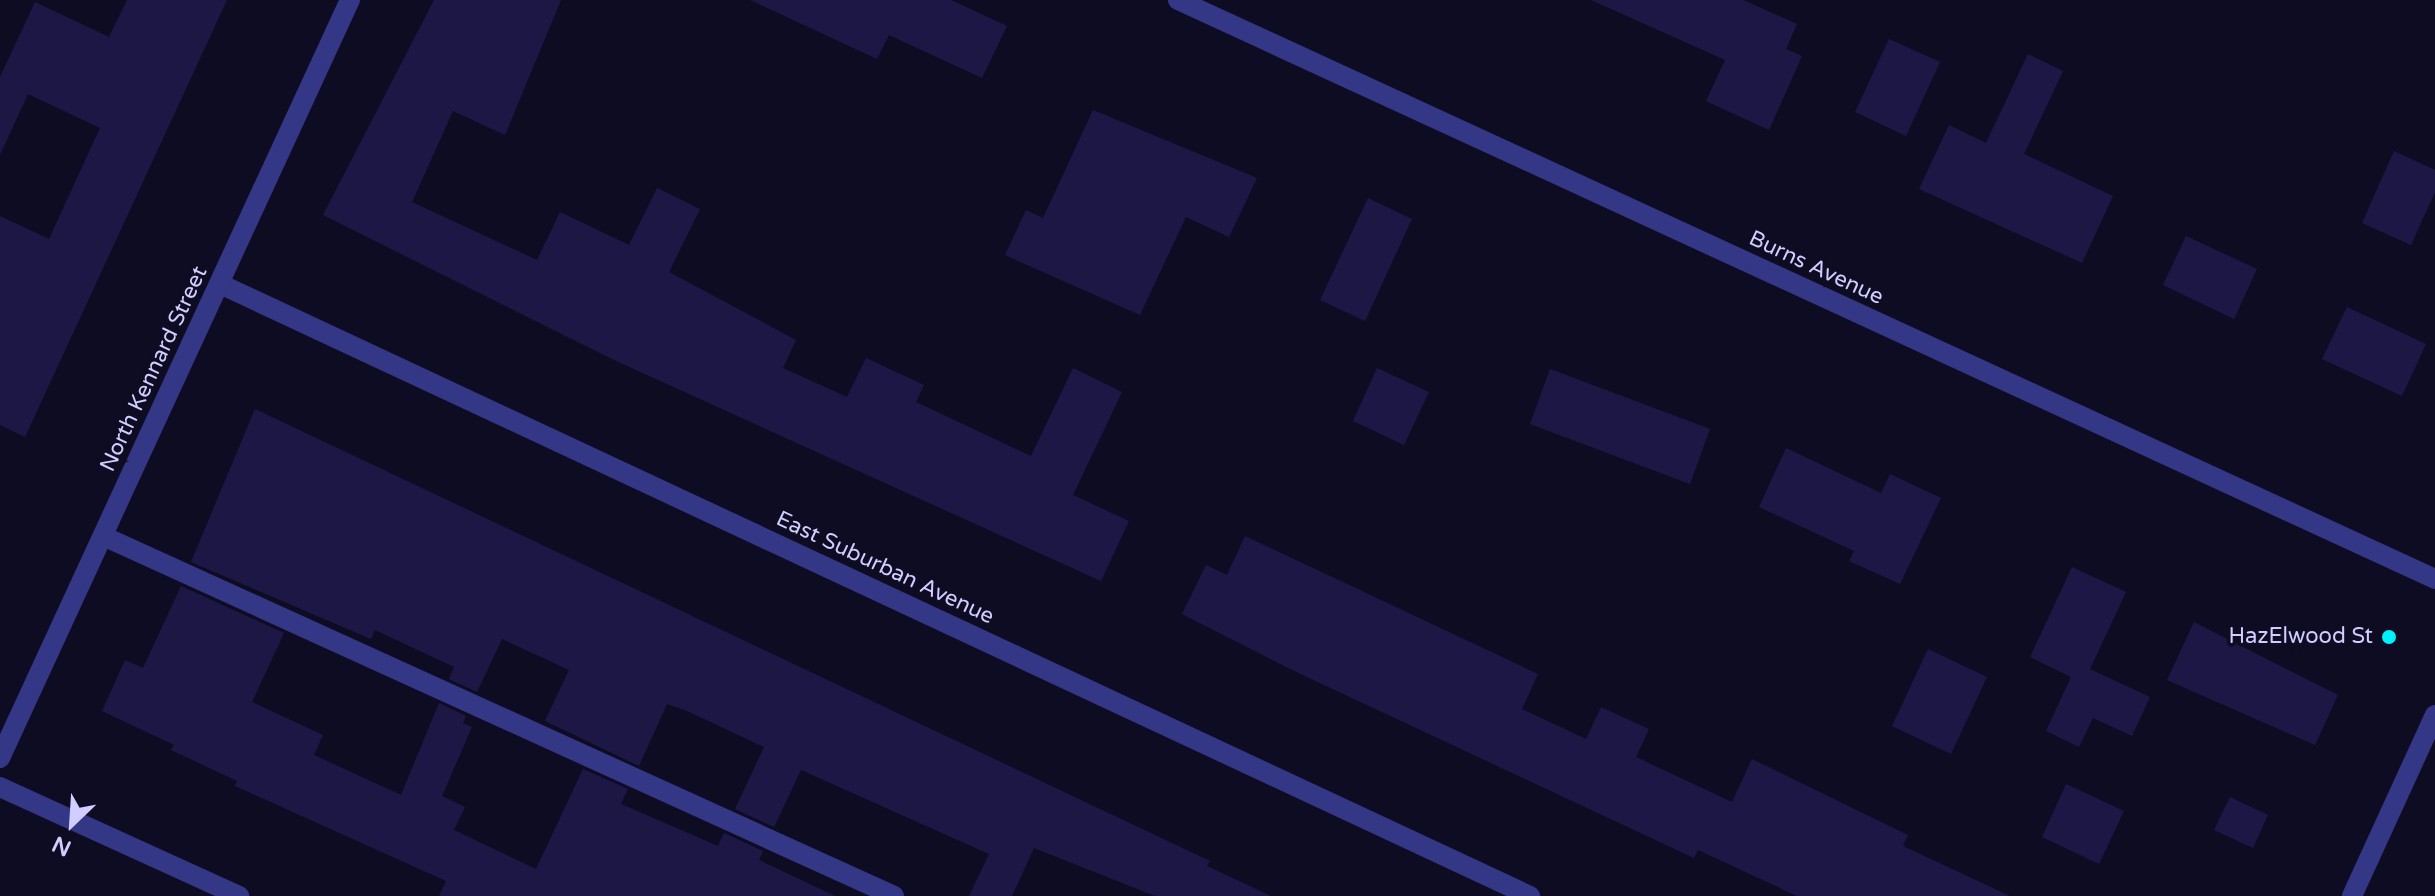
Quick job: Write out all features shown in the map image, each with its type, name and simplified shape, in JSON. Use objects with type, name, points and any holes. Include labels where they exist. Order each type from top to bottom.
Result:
[{"type":"street","name":"North Kennard Street","points":[[0,758],[350,0]]},
{"type":"street","name":"Burns Avenue","points":[[1178,0],[2435,579]]},
{"type":"street","name":"East Suburban Avenue","points":[[220,284],[1530,896]]},
{"type":"street","points":[[103,536],[894,896]]},
{"type":"street","points":[[2352,896],[2435,715]]},
{"type":"street","points":[[0,787],[239,896]]},
{"type":"building","points":[[127,0],[227,0],[25,437],[0,425],[0,216],[49,239],[100,128],[28,94],[0,155],[0,77],[35,2],[109,37]]},
{"type":"building","points":[[434,0],[561,0],[505,135],[453,111],[412,202],[537,260],[560,212],[629,245],[657,188],[700,209],[669,272],[796,340],[783,368],[847,397],[866,358],[924,385],[916,402],[1031,456],[1073,368],[1122,392],[1073,495],[1129,521],[1101,581],[614,360],[323,215]]},
{"type":"building","points":[[750,0],[951,0],[1007,26],[982,78],[889,35],[877,59]]},
{"type":"building","points":[[1591,0],[1743,0],[1797,24],[1786,49],[1802,56],[1769,130],[1706,101],[1725,60]]},
{"type":"building","points":[[1889,39],[1940,62],[1906,136],[1855,112]]},
{"type":"building","points":[[2028,54],[2063,71],[2024,154],[2113,196],[2082,263],[1919,189],[1949,125],[1986,143]]},
{"type":"building","points":[[1093,110],[1257,178],[1229,237],[1186,217],[1140,315],[1005,255],[1026,210],[1043,218]]},
{"type":"building","points":[[2394,151],[2435,170],[2435,192],[2411,245],[2362,223]]},
{"type":"building","points":[[1368,198],[1412,219],[1365,321],[1320,300]]},
{"type":"building","points":[[2186,236],[2257,269],[2234,319],[2163,285]]},
{"type":"building","points":[[2347,307],[2426,344],[2402,396],[2322,359]]},
{"type":"building","points":[[1377,368],[1429,392],[1404,445],[1353,421]]},
{"type":"building","points":[[1550,369],[1710,429],[1690,484],[1530,424]]},
{"type":"building","points":[[255,409],[1210,861],[1207,866],[1271,896],[1155,896],[1034,848],[1012,896],[969,896],[989,854],[801,770],[774,827],[735,809],[764,747],[687,711],[667,704],[639,766],[545,721],[569,670],[502,639],[477,692],[449,679],[454,667],[375,630],[371,639],[191,562]]},
{"type":"building","points":[[1786,448],[1881,493],[1890,474],[1941,498],[1900,584],[1849,561],[1854,551],[1759,507]]},
{"type":"building","points":[[1245,536],[1538,674],[1522,709],[1586,739],[1601,707],[1649,729],[1636,757],[1732,802],[1752,759],[1908,835],[1903,846],[2010,896],[1797,896],[1698,850],[1694,858],[1290,669],[1182,614],[1206,565],[1227,575]]},
{"type":"building","points":[[2072,567],[2126,592],[2090,669],[2150,697],[2132,736],[2093,718],[2079,747],[2046,731],[2071,677],[2030,657]]},
{"type":"building","points":[[181,586],[284,633],[252,702],[323,735],[314,755],[401,795],[439,703],[466,716],[463,723],[472,727],[442,796],[465,807],[454,830],[536,869],[583,769],[628,789],[621,804],[718,846],[724,833],[763,851],[759,860],[835,896],[439,896],[446,881],[235,786],[237,781],[171,750],[174,745],[102,711],[125,660],[143,668]]},
{"type":"building","points":[[2194,622],[2338,695],[2315,745],[2167,680]]},
{"type":"building","points":[[1928,649],[1987,677],[1951,754],[1892,726]]},
{"type":"building","points":[[2066,784],[2124,811],[2099,864],[2042,837]]},
{"type":"building","points":[[2230,797],[2268,815],[2253,848],[2214,830]]},
{"type":"place","name":"HazElwood St","points":[[2389,637]]}]
